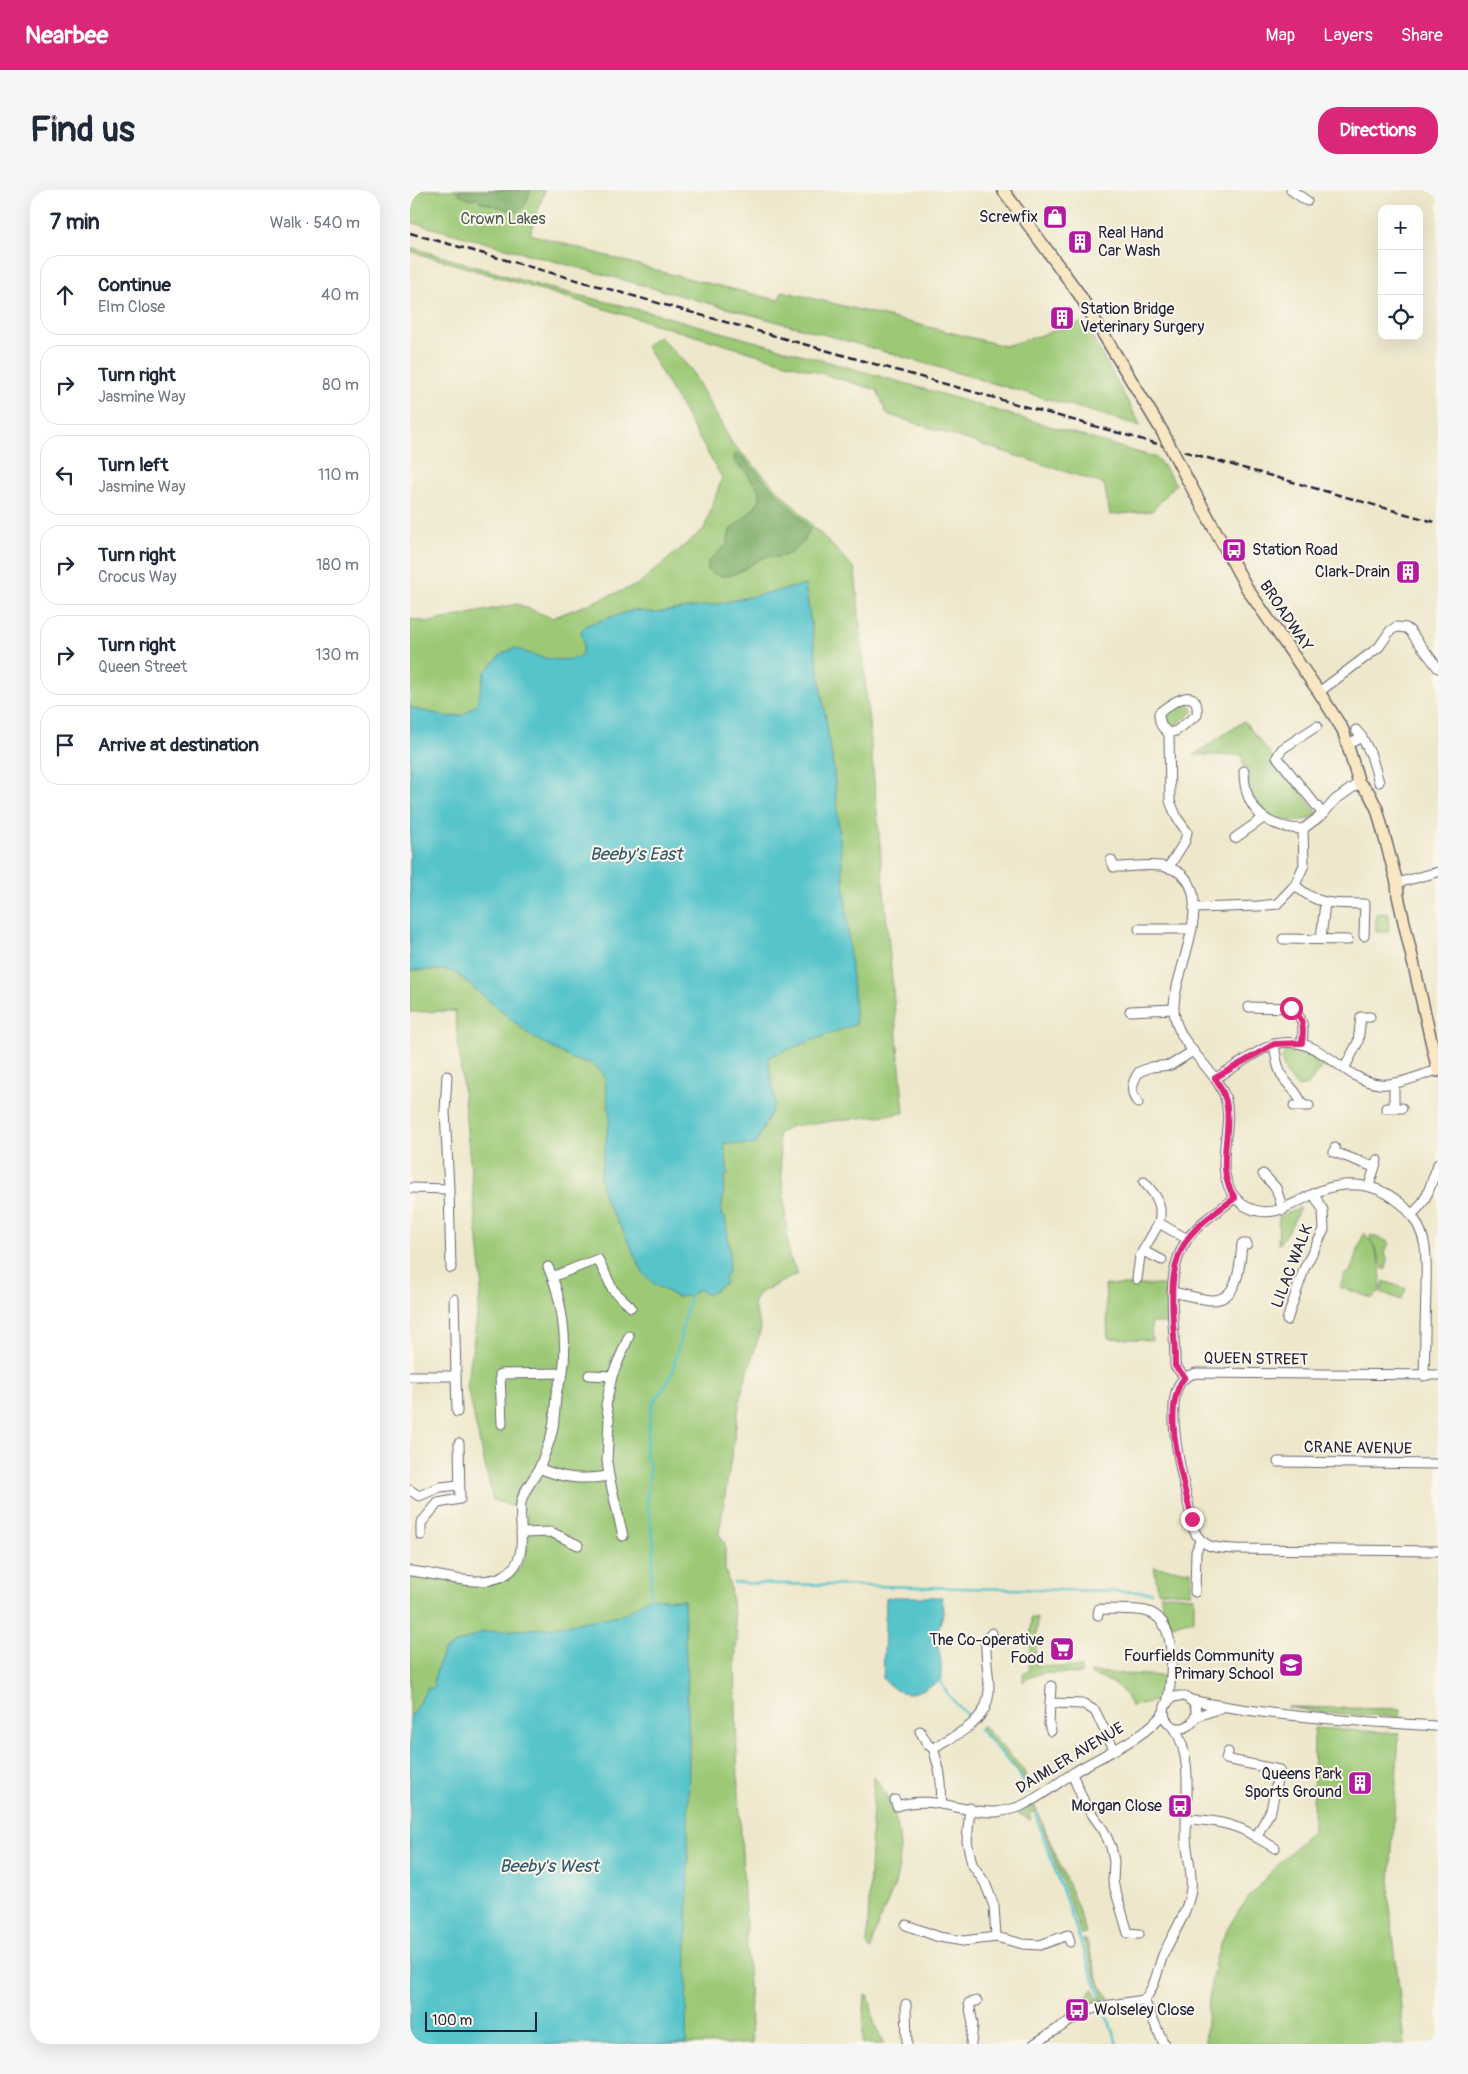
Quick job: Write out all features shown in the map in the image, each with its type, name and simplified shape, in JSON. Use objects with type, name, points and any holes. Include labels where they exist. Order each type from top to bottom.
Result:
[{"type":"main road","name":"BROADWAY","points":[[1003,190],[1079,294],[1162,431],[1248,590],[1335,717],[1348,744],[1359,783],[1369,793],[1377,809],[1397,883],[1398,896],[1438,1070]]},
{"type":"street","points":[[1291,190],[1307,201]]},
{"type":"street","points":[[1319,692],[1379,647],[1390,631],[1396,627],[1406,628],[1410,631],[1438,668]]},
{"type":"street","points":[[1186,696],[1190,697],[1195,702],[1197,716],[1176,731],[1169,733],[1163,730],[1159,722],[1159,713],[1178,700],[1186,696]]},
{"type":"street","points":[[1317,726],[1282,749],[1277,757],[1323,814]]},
{"type":"street","points":[[1168,868],[1185,841],[1187,832],[1177,818],[1170,801],[1169,733]]},
{"type":"street","points":[[1348,744],[1359,734],[1371,755],[1379,782]]},
{"type":"street","points":[[1244,771],[1245,792],[1262,819],[1273,824],[1303,829],[1323,814],[1335,800],[1359,783]]},
{"type":"street","points":[[1235,838],[1262,819]]},
{"type":"street","points":[[1194,908],[1277,904],[1295,885],[1304,864],[1303,829]]},
{"type":"street","points":[[1110,860],[1114,867],[1168,868],[1183,876],[1189,883],[1194,908],[1192,928],[1174,1009],[1184,1038],[1215,1078],[1227,1106],[1225,1172],[1230,1191],[1235,1198],[1256,1211],[1266,1212],[1283,1210],[1324,1190],[1340,1186],[1370,1186],[1391,1196],[1412,1214],[1420,1230],[1426,1261],[1424,1376]]},
{"type":"street","points":[[1397,883],[1438,872]]},
{"type":"street","points":[[1295,885],[1305,895],[1325,904],[1365,904],[1364,936]]},
{"type":"street","points":[[1321,939],[1325,904]]},
{"type":"street","points":[[1139,929],[1192,928]]},
{"type":"street","points":[[1283,939],[1348,940]]},
{"type":"street","points":[[1246,1007],[1291,1008],[1301,1018],[1303,1023],[1302,1043]]},
{"type":"street","points":[[1130,1011],[1174,1009]]},
{"type":"street","points":[[1344,1067],[1358,1042],[1361,1016],[1370,1016]]},
{"type":"street","points":[[1215,1078],[1274,1044],[1302,1043],[1370,1082],[1394,1083],[1438,1070]]},
{"type":"street","points":[[1274,1044],[1282,1077],[1299,1094],[1302,1105]]},
{"type":"street","points":[[1138,1103],[1132,1092],[1132,1086],[1139,1072],[1151,1067],[1171,1064],[1193,1051]]},
{"type":"street","points":[[447,1076],[445,1111],[451,1268]]},
{"type":"street","points":[[1394,1083],[1394,1107]]},
{"type":"street","points":[[1335,1148],[1334,1152],[1375,1164],[1370,1186]]},
{"type":"street","points":[[1412,1214],[1422,1206],[1437,1169]]},
{"type":"street","points":[[1266,1176],[1276,1188],[1283,1210]]},
{"type":"street","points":[[1137,1279],[1137,1263],[1159,1223],[1160,1203],[1144,1182]]},
{"type":"street","points":[[410,1188],[449,1188]]},
{"type":"street","name":"LILAC WALK","points":[[1287,1320],[1304,1269],[1324,1230],[1323,1210],[1314,1195]]},
{"type":"street","points":[[1185,1377],[1175,1366],[1172,1292],[1180,1257],[1187,1239],[1197,1228],[1235,1198]]},
{"type":"street","points":[[1159,1223],[1187,1239]]},
{"type":"street","points":[[1172,1292],[1208,1300],[1226,1296],[1232,1290],[1238,1272],[1242,1244]]},
{"type":"street","points":[[1142,1251],[1162,1260]]},
{"type":"street","points":[[552,1277],[598,1259],[612,1290],[631,1307]]},
{"type":"street","points":[[410,1571],[433,1573],[469,1581],[490,1580],[503,1576],[514,1568],[521,1551],[521,1501],[539,1468],[554,1429],[556,1395],[563,1373],[561,1305],[548,1267]]},
{"type":"street","points":[[454,1299],[457,1412]]},
{"type":"street","points":[[623,1536],[607,1461],[609,1419],[606,1404],[612,1376],[629,1336]]},
{"type":"street","points":[[502,1424],[500,1374],[563,1373]]},
{"type":"street","name":"QUEEN STREET","points":[[1200,1541],[1194,1530],[1176,1446],[1174,1426],[1176,1392],[1185,1377],[1196,1373],[1438,1375]]},
{"type":"street","points":[[589,1375],[612,1376]]},
{"type":"street","points":[[410,1376],[455,1376]]},
{"type":"street","points":[[421,1535],[421,1523],[438,1503],[460,1499],[459,1443]]},
{"type":"street","name":"CRANE AVENUE","points":[[1278,1462],[1438,1464]]},
{"type":"street","points":[[539,1468],[566,1478],[590,1479],[610,1476]]},
{"type":"street","points":[[410,1490],[419,1496],[440,1487],[459,1485]]},
{"type":"street","points":[[521,1533],[551,1532],[578,1545]]},
{"type":"street","points":[[1195,1592],[1196,1552],[1200,1541],[1208,1546],[1218,1548],[1438,1552]]},
{"type":"street","points":[[1034,2044],[1090,2009],[1144,2000],[1149,1995],[1168,1945],[1187,1906],[1191,1880],[1186,1837],[1188,1786],[1184,1754],[1180,1737],[1172,1725],[1166,1708],[1171,1677],[1171,1647],[1166,1632],[1154,1615],[1145,1611],[1099,1609],[1098,1615]]},
{"type":"street","points":[[933,1748],[965,1730],[984,1711],[989,1688],[986,1635]]},
{"type":"street","points":[[1171,1677],[1186,1699],[1195,1707],[1184,1754]]},
{"type":"street","points":[[1051,1686],[1049,1724],[1051,1731]]},
{"type":"street","points":[[1166,1708],[1173,1698],[1223,1707],[1354,1721],[1438,1726]]},
{"type":"street","points":[[1050,1703],[1084,1704],[1095,1711],[1114,1749]]},
{"type":"street","points":[[1172,1725],[1183,1728],[1193,1721],[1223,1707]]},
{"type":"street","name":"DAIMLER AVENUE","points":[[895,1800],[897,1806],[918,1802],[941,1803],[995,1812],[1020,1807],[1043,1795],[1072,1774],[1146,1730],[1158,1721],[1166,1708]]},
{"type":"street","name":"DAIMLER AVENUE","points":[[1146,1730],[1172,1725]]},
{"type":"street","points":[[920,1731],[928,1745],[933,1748],[940,1769],[941,1803]]},
{"type":"street","points":[[1228,1752],[1226,1759],[1279,1770],[1271,1810],[1256,1837]]},
{"type":"street","points":[[1072,1774],[1086,1804],[1104,1831],[1111,1846],[1114,1861],[1113,1882],[1125,1935],[1139,1934]]},
{"type":"street","points":[[970,1808],[967,1841],[972,1864],[984,1883],[994,1906],[996,1937]]},
{"type":"street","points":[[1186,1819],[1208,1820],[1227,1824],[1246,1831],[1276,1848]]},
{"type":"street","points":[[906,1925],[939,1937],[963,1941],[996,1937],[1023,1944],[1040,1945],[1068,1935],[1070,1942]]},
{"type":"street","points":[[1144,2000],[1164,2044]]},
{"type":"street","points":[[969,2003],[973,2024],[971,2044]]},
{"type":"street","points":[[906,2004],[907,2044]]},
{"type":"street","points":[[1048,2035],[1053,2044]]},
{"type":"green space","name":"Crown Lakes","points":[[410,190],[545,190],[530,234],[670,274],[778,300],[783,291],[1005,346],[1084,322],[1141,426],[837,338],[410,222]]},
{"type":"green space","points":[[459,190],[531,190],[525,205],[517,212],[481,202],[477,198],[468,199],[458,193]]},
{"type":"green space","points":[[410,247],[544,287],[653,313],[904,383],[1157,458],[1176,484],[1152,511],[1110,515],[1104,484],[887,414],[877,390],[410,251]]},
{"type":"green space","points":[[659,336],[690,368],[732,443],[855,569],[904,1113],[791,1126],[778,1134],[789,1256],[798,1274],[759,1293],[753,1303],[761,1329],[741,1394],[719,1534],[725,1544],[725,1569],[730,1587],[737,1639],[735,1660],[737,1757],[752,2044],[410,2044],[410,1578],[416,1574],[464,1583],[481,1584],[497,1582],[511,1576],[521,1566],[527,1550],[528,1531],[526,1511],[493,1500],[467,1387],[482,1281],[455,1011],[410,1012],[410,619],[429,622],[517,604],[552,618],[637,585],[704,529],[722,478],[646,346]]},
{"type":"green space","points":[[735,454],[739,454],[810,528],[802,543],[790,553],[780,557],[764,557],[737,573],[723,576],[708,570],[708,562],[727,544],[730,530],[754,508],[760,496],[759,491],[746,472],[734,461]]},
{"type":"green space","points":[[1186,701],[1190,703],[1193,712],[1171,728],[1166,725],[1165,714]]},
{"type":"green space","points":[[1244,721],[1318,814],[1299,821],[1279,819],[1265,815],[1248,787],[1248,769],[1244,768],[1242,755],[1194,755]]},
{"type":"green space","points":[[1389,913],[1389,932],[1376,932],[1376,914]]},
{"type":"green space","points":[[1287,1050],[1303,1052],[1325,1062],[1308,1085],[1298,1087],[1287,1076],[1281,1059]]},
{"type":"green space","points":[[1300,1208],[1287,1234],[1278,1245],[1279,1217]]},
{"type":"green space","points":[[1364,1233],[1373,1245],[1380,1269],[1379,1293],[1372,1298],[1340,1287],[1345,1274],[1350,1272]]},
{"type":"green space","points":[[1370,1235],[1389,1242],[1385,1254],[1388,1260],[1386,1269],[1383,1269]]},
{"type":"green space","points":[[1384,1281],[1406,1289],[1401,1300],[1381,1292]]},
{"type":"green space","points":[[1105,1285],[1168,1285],[1167,1297],[1171,1323],[1151,1323],[1152,1340],[1108,1338]]},
{"type":"green space","points":[[1154,1567],[1191,1571],[1191,1593],[1158,1591]]},
{"type":"green space","points":[[1160,1594],[1194,1597],[1194,1620],[1172,1625],[1164,1613]]},
{"type":"green space","points":[[1031,1618],[1037,1618],[1035,1665],[1081,1668],[1081,1674],[1042,1674],[1035,1675],[1023,1682],[1023,1674],[1029,1671]]},
{"type":"green space","points":[[1091,1672],[1165,1676],[1160,1700],[1131,1706],[1120,1688],[1111,1682],[1091,1675]]},
{"type":"green space","points":[[1287,1707],[1401,1709],[1400,1717],[1327,1713]]},
{"type":"green space","points":[[982,1725],[1023,1769],[1027,1780],[1025,1781],[1019,1771],[980,1728]]},
{"type":"green space","points":[[1314,1728],[1399,1733],[1389,1898],[1405,2044],[1205,2044],[1213,1970],[1227,1930],[1248,1898],[1313,1829]]},
{"type":"green space","points":[[874,1776],[890,1802],[895,1817],[900,1846],[897,1877],[877,1928],[871,1950],[867,1945]]},
{"type":"green space","points":[[1035,1806],[1078,1908],[1086,1933],[1081,1934],[1037,1811],[1029,1813],[1031,1819],[1029,1820],[1018,1813]]},
{"type":"green space","points":[[1083,1939],[1087,1941],[1100,1985],[1110,1998],[1085,2005],[1085,1999],[1093,1989],[1097,1999],[1103,1996]]},
{"type":"green space","points":[[865,1995],[869,1997],[875,2026],[884,2044],[862,2044]]},
{"type":"water","name":"Beeby's East","points":[[805,585],[834,772],[856,1024],[768,1057],[775,1104],[755,1145],[724,1143],[728,1175],[725,1176],[721,1216],[725,1217],[730,1257],[724,1279],[726,1282],[708,1295],[698,1289],[690,1296],[677,1297],[654,1284],[643,1273],[623,1231],[605,1201],[600,1178],[610,1118],[604,1074],[592,1063],[574,1060],[531,1036],[456,973],[445,970],[410,970],[410,706],[415,709],[450,717],[463,715],[477,704],[485,672],[502,654],[514,648],[555,660],[572,659],[581,656],[584,644],[581,631],[587,625],[633,610],[655,613],[717,604]]},
{"type":"water","points":[[942,1597],[943,1614],[936,1637],[941,1661],[941,1681],[912,1693],[898,1691],[883,1679],[886,1598]]},
{"type":"water","name":"Beeby's West","points":[[648,1598],[684,1600],[689,1741],[686,2044],[410,2044],[410,1718],[427,1689],[434,1687],[433,1681],[443,1652],[457,1643],[483,1632],[548,1628],[625,1614]]},
{"type":"waterway","points":[[650,1599],[654,1544],[647,1502],[650,1465],[645,1454],[652,1405],[672,1375],[690,1295]]},
{"type":"waterway","points":[[734,1583],[1151,1592]]},
{"type":"waterway","points":[[940,1680],[949,1696],[969,1717]]},
{"type":"waterway","points":[[979,1729],[1018,1772],[1028,1792]]},
{"type":"waterway","points":[[1035,1813],[1100,1996]]},
{"type":"waterway","points":[[1107,2016],[1117,2044]]},
{"type":"railway","points":[[410,233],[1438,523]]},
{"type":"place","name":"Screwfix","points":[[1055,217]]},
{"type":"place","name":"Real Hand Car Wash","points":[[1080,242]]},
{"type":"place","name":"Station Bridge Veterinary Surgery","points":[[1062,318]]},
{"type":"place","name":"Station Road","points":[[1234,550]]},
{"type":"place","name":"Clark-Drain","points":[[1408,572]]},
{"type":"place","name":"The Co-operative Food","points":[[1062,1649]]},
{"type":"place","name":"Fourfields Community Primary School","points":[[1291,1665]]},
{"type":"place","name":"Queens Park Sports Ground","points":[[1360,1783]]},
{"type":"place","name":"Morgan Close","points":[[1180,1806]]},
{"type":"place","name":"Wolseley Close","points":[[1077,2010]]},
{"type":"route","points":[[1192,1519],[1176,1446],[1174,1426],[1176,1392],[1185,1377],[1175,1366],[1176,1343],[1171,1304],[1174,1278],[1187,1239],[1206,1220],[1235,1198],[1230,1191],[1225,1172],[1227,1106],[1225,1097],[1215,1078],[1274,1044],[1302,1043],[1303,1023],[1297,1012],[1291,1008]]}]
